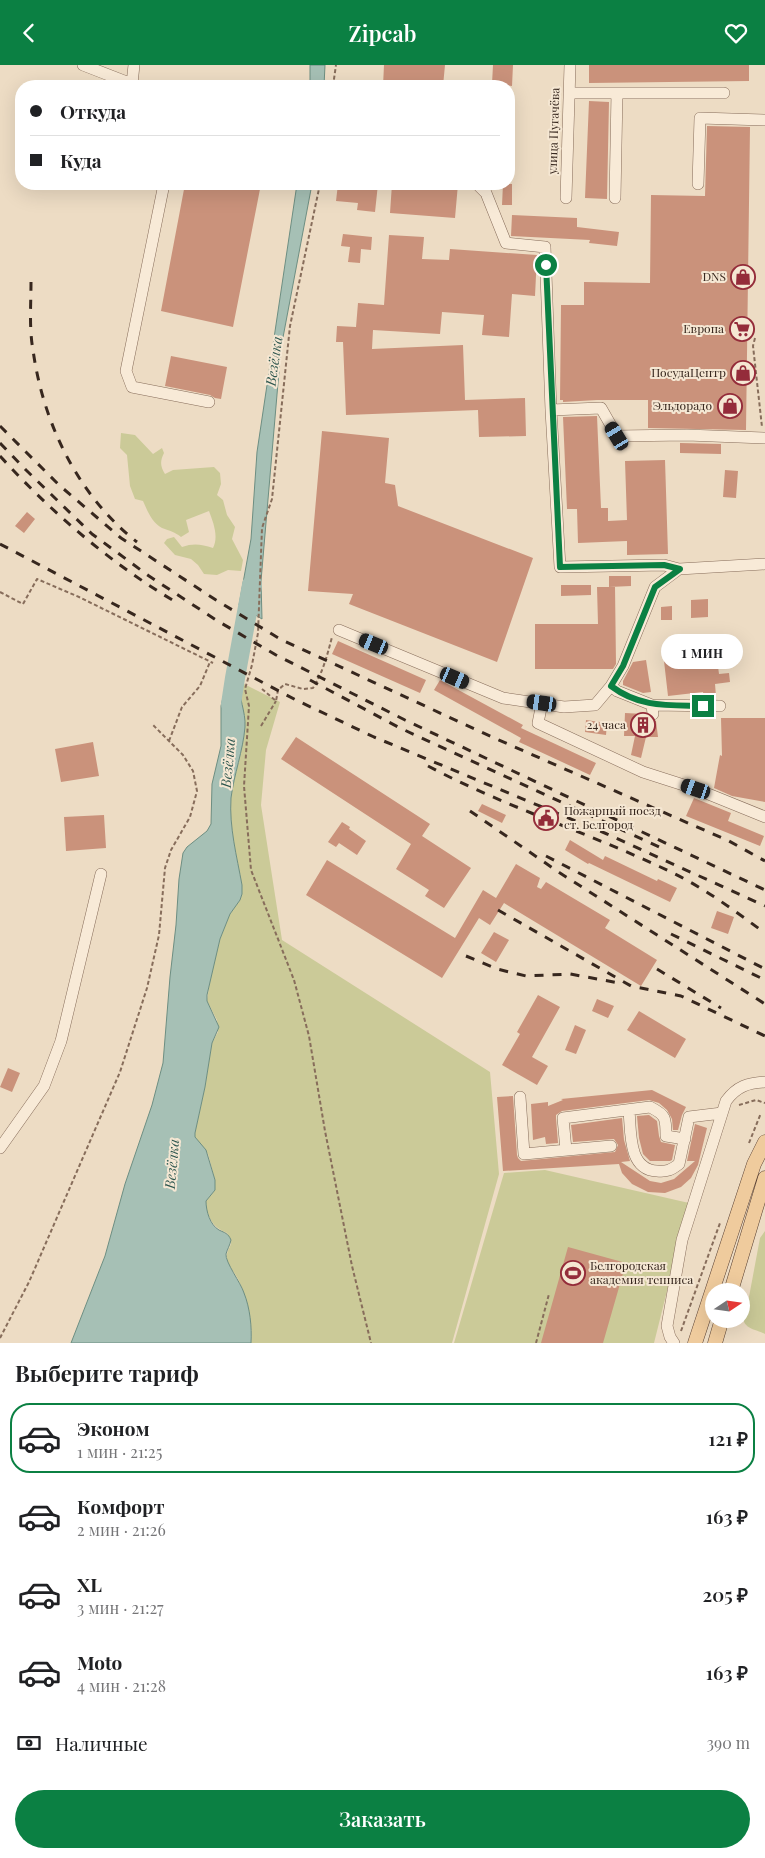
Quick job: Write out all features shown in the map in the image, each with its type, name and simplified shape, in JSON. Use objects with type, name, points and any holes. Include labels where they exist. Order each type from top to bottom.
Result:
[{"type":"main road","points":[[695,1343],[754,1164],[765,1142]]},
{"type":"main road","points":[[733,1283],[765,1178]]},
{"type":"main road","points":[[717,1342],[720,1328]]},
{"type":"street","points":[[83,65],[121,80]]},
{"type":"street","points":[[134,65],[134,80]]},
{"type":"street","name":"улица Пугачёва","points":[[566,198],[570,65]]},
{"type":"street","points":[[569,93],[724,93]]},
{"type":"street","points":[[615,198],[617,93]]},
{"type":"street","points":[[698,184],[700,118],[765,120]]},
{"type":"street","points":[[163,190],[126,371],[132,387],[209,402]]},
{"type":"street","points":[[483,190],[486,193],[506,243],[545,247],[560,567],[664,565],[680,569],[765,564]]},
{"type":"street","points":[[552,410],[601,408],[617,436],[764,437]]},
{"type":"street","points":[[339,630],[503,698],[564,707],[595,705],[611,686],[623,666],[655,587],[680,569]]},
{"type":"street","points":[[611,686],[653,710],[720,706]]},
{"type":"street","points":[[542,703],[538,723],[643,772],[696,789],[765,817]]},
{"type":"street","points":[[0,1148],[44,1086],[61,1041],[101,874]]},
{"type":"street","points":[[677,1339],[670,1337],[667,1326],[682,1240],[726,1101],[732,1093],[748,1083],[765,1082]]},
{"type":"street","points":[[520,1097],[524,1154],[611,1146]]},
{"type":"street","points":[[566,1150],[563,1118],[650,1107],[661,1112],[666,1121],[666,1136],[685,1139]]},
{"type":"street","points":[[629,1110],[634,1153],[639,1164],[648,1171],[668,1172],[679,1164],[689,1117],[722,1113]]},
{"type":"path","points":[[334,80],[336,65]]},
{"type":"path","points":[[319,190],[290,326],[272,499],[262,528],[258,633],[245,689],[249,706],[244,786],[251,870],[294,980],[309,1035],[332,1167],[352,1266],[371,1343]]},
{"type":"path","points":[[754,338],[753,346],[764,437]]},
{"type":"path","points":[[0,592],[23,605],[37,579],[79,597],[212,662],[200,686],[182,707],[169,741]]},
{"type":"path","points":[[261,725],[276,701],[278,690],[285,684],[303,689],[313,688],[327,661],[332,637],[339,630]]},
{"type":"path","points":[[262,689],[276,701]]},
{"type":"path","points":[[0,1338],[29,1283],[120,1072],[147,988],[159,935],[165,868],[171,850],[190,817],[197,791],[193,771],[182,755],[153,725]]},
{"type":"path","points":[[748,1149],[761,1113]]},
{"type":"path","points":[[677,1339],[721,1221]]},
{"type":"path","points":[[536,1343],[549,1295]]},
{"type":"shaded area","points":[[121,433],[135,435],[153,454],[162,448],[164,453],[161,463],[165,474],[173,470],[214,467],[220,473],[221,484],[217,495],[223,500],[227,515],[235,527],[232,539],[243,560],[241,571],[228,570],[217,575],[204,574],[191,559],[175,555],[164,543],[167,539],[174,537],[182,547],[197,544],[213,548],[215,543],[214,524],[209,511],[186,520],[189,532],[181,537],[158,526],[150,516],[143,501],[135,499],[130,486],[127,455],[120,448]]},
{"type":"shaded area","points":[[240,682],[280,702],[266,750],[261,805],[282,940],[490,1072],[499,1174],[452,1343],[251,1343],[251,1326],[247,1302],[238,1279],[228,1261],[227,1254],[231,1244],[227,1233],[214,1225],[207,1212],[206,1201],[215,1190],[215,1180],[208,1154],[195,1137],[195,1133],[212,1043],[218,1032],[217,1020],[207,1001],[210,980],[220,939],[230,914],[242,894],[232,831],[231,809],[232,789],[245,727]]},
{"type":"shaded area","name":"Белгородская академия тенниса","points":[[545,1170],[689,1203],[654,1343],[454,1343],[504,1173]]},
{"type":"shaded area","points":[[765,1231],[765,1334],[750,1327],[750,1292],[760,1238]]},
{"type":"water","points":[[310,65],[325,65],[324,80],[310,80]]},
{"type":"water","points":[[296,190],[311,190],[281,348],[261,581],[262,619],[239,605],[251,539],[257,452]]},
{"type":"water","points":[[228,677],[235,678],[240,682],[240,694],[245,721],[231,798],[232,831],[242,894],[230,914],[220,939],[207,995],[207,1001],[219,1027],[212,1043],[195,1137],[206,1150],[215,1180],[215,1190],[206,1201],[207,1209],[213,1225],[231,1240],[226,1258],[248,1305],[251,1343],[71,1343],[105,1256],[125,1184],[152,1105],[163,1063],[179,879],[183,853],[187,847],[207,831],[211,824],[212,784],[221,746],[221,706]]},
{"type":"building","points":[[384,65],[445,65],[444,80],[383,80]]},
{"type":"building","points":[[493,65],[513,65],[512,80],[492,80]]},
{"type":"building","points":[[589,65],[749,65],[749,81],[589,83]]},
{"type":"building","points":[[589,101],[609,102],[607,199],[585,198]]},
{"type":"building","points":[[707,126],[750,127],[746,430],[648,428],[648,400],[563,402],[563,400],[560,400],[561,305],[584,305],[584,282],[650,283],[651,195],[705,196]]},
{"type":"building","points":[[184,190],[260,190],[233,327],[161,311]]},
{"type":"building","points":[[337,190],[377,190],[375,212],[357,210],[358,203],[336,201]]},
{"type":"building","points":[[392,190],[457,190],[455,218],[390,213]]},
{"type":"building","points":[[503,190],[512,190],[512,205],[502,205]]},
{"type":"building","points":[[512,215],[577,218],[577,227],[619,232],[617,246],[589,243],[590,240],[511,236]]},
{"type":"building","points":[[343,234],[372,237],[371,250],[361,249],[360,263],[348,262],[350,247],[341,246]]},
{"type":"building","points":[[389,235],[424,237],[422,259],[449,260],[450,249],[537,255],[535,296],[512,294],[509,337],[482,335],[484,315],[442,312],[440,334],[373,330],[372,349],[463,345],[465,400],[525,398],[526,436],[479,437],[478,410],[346,415],[343,342],[336,342],[337,326],[356,327],[358,303],[384,305]]},
{"type":"building","points":[[171,356],[227,367],[221,399],[165,386]]},
{"type":"building","points":[[597,416],[601,508],[608,508],[608,521],[627,520],[625,461],[665,460],[668,554],[627,555],[627,541],[578,543],[577,509],[567,509],[563,417]]},
{"type":"building","points":[[322,431],[389,438],[385,483],[395,485],[398,506],[533,558],[497,662],[349,604],[353,594],[308,591]]},
{"type":"building","points":[[680,443],[721,444],[721,454],[680,453]]},
{"type":"building","points":[[725,470],[738,471],[736,498],[723,497]]},
{"type":"building","points":[[27,512],[35,519],[24,533],[15,526]]},
{"type":"building","points":[[609,576],[631,576],[631,586],[609,587]]},
{"type":"building","points":[[561,585],[591,585],[591,595],[561,596]]},
{"type":"building","points":[[597,587],[615,587],[616,664],[613,669],[535,669],[535,624],[598,624]]},
{"type":"building","points":[[708,599],[708,617],[691,618],[691,600]]},
{"type":"building","points":[[672,606],[672,620],[661,620],[661,607]]},
{"type":"building","points":[[338,641],[426,680],[420,693],[332,654]]},
{"type":"building","points":[[688,659],[688,663],[717,659],[719,674],[729,673],[730,682],[715,684],[716,696],[704,698],[703,692],[668,696],[664,661]]},
{"type":"building","points":[[646,660],[651,692],[643,693],[623,685],[623,681],[633,662]]},
{"type":"building","points":[[440,680],[523,725],[521,728],[596,763],[590,775],[519,742],[521,738],[434,690]]},
{"type":"building","name":"24 часа","points":[[625,713],[645,714],[650,721],[656,721],[658,737],[646,737],[641,758],[631,755],[635,736],[624,736]]},
{"type":"building","points":[[721,718],[765,718],[765,802],[732,796],[714,788],[720,755],[722,756]]},
{"type":"building","points":[[586,720],[607,723],[606,735],[585,732]]},
{"type":"building","points":[[296,737],[430,824],[422,836],[471,868],[444,908],[425,896],[429,890],[396,869],[411,844],[281,759]]},
{"type":"building","points":[[93,742],[99,776],[61,782],[55,749]]},
{"type":"building","points":[[694,798],[731,813],[728,821],[764,836],[760,846],[686,816]]},
{"type":"building","points":[[482,804],[506,815],[502,823],[478,811]]},
{"type":"building","points":[[104,815],[106,848],[66,851],[64,817]]},
{"type":"building","points":[[342,822],[366,841],[357,855],[339,843],[336,847],[328,842]]},
{"type":"building","points":[[570,840],[603,860],[605,856],[657,881],[658,879],[677,888],[670,902],[588,864],[565,850]]},
{"type":"building","points":[[327,860],[455,938],[483,890],[496,898],[516,864],[540,878],[537,887],[541,889],[546,882],[610,920],[605,928],[657,960],[641,986],[504,903],[490,925],[479,918],[442,978],[306,895]]},
{"type":"building","points":[[717,911],[734,917],[728,934],[711,928]]},
{"type":"building","points":[[494,932],[509,940],[496,962],[481,953]]},
{"type":"building","points":[[538,995],[560,1007],[532,1057],[548,1066],[537,1085],[502,1065],[520,1034],[517,1032]]},
{"type":"building","points":[[597,999],[614,1006],[608,1018],[592,1011]]},
{"type":"building","points":[[639,1011],[686,1039],[675,1058],[627,1030]]},
{"type":"building","points":[[575,1025],[586,1030],[576,1054],[565,1050]]},
{"type":"building","points":[[8,1068],[20,1073],[12,1092],[0,1087]]},
{"type":"building","points":[[652,1090],[686,1107],[678,1130],[673,1130],[672,1119],[667,1110],[659,1103],[649,1100],[562,1111],[556,1115],[558,1143],[546,1144],[545,1137],[533,1140],[531,1104],[548,1102],[548,1106],[563,1100],[561,1099]]},
{"type":"building","points":[[513,1096],[517,1155],[521,1161],[615,1152],[618,1145],[614,1139],[573,1142],[571,1125],[622,1118],[624,1140],[630,1161],[621,1162],[650,1181],[661,1183],[674,1179],[695,1161],[687,1161],[695,1124],[707,1128],[698,1165],[691,1178],[681,1187],[665,1193],[648,1192],[632,1184],[622,1173],[619,1164],[503,1171],[497,1097]]},
{"type":"building","points":[[649,1115],[657,1121],[661,1142],[675,1145],[672,1160],[670,1161],[650,1161],[643,1154],[637,1116]]},
{"type":"building","name":"Белгородская академия тенниса","points":[[568,1247],[626,1263],[603,1343],[541,1343]]},
{"type":"waterway","name":"Везёлка","points":[[231,704],[252,585]]},
{"type":"railway","points":[[31,282],[33,350],[45,404],[55,431],[67,456],[97,503],[116,524],[137,542]]},
{"type":"railway","points":[[0,426],[59,485],[121,538],[280,639],[492,737],[729,841],[765,861]]},
{"type":"railway","points":[[0,443],[92,534],[149,576],[216,620],[276,655],[405,720],[765,890]]},
{"type":"railway","points":[[0,456],[19,477],[82,535],[127,570],[174,601]]},
{"type":"railway","points":[[0,544],[296,700],[374,737],[607,834],[765,906]]},
{"type":"railway","points":[[310,680],[400,728],[659,847]]},
{"type":"railway","points":[[428,766],[488,795],[673,873],[709,893],[765,933]]},
{"type":"railway","points":[[470,811],[560,873],[765,1004]]},
{"type":"railway","points":[[546,856],[765,969]]},
{"type":"railway","points":[[498,910],[631,986],[681,996],[765,1036]]},
{"type":"railway","points":[[671,934],[765,980]]},
{"type":"railway","points":[[466,956],[497,969],[526,976],[570,974],[619,983]]},
{"type":"railway","points":[[657,969],[721,1008]]},
{"type":"place","name":"DNS","points":[[743,277]]},
{"type":"place","name":"Европа","points":[[742,329]]},
{"type":"place","name":"ПосудаЦентр","points":[[743,373]]},
{"type":"place","name":"Эльдорадо","points":[[730,406]]},
{"type":"place","name":"24 часа","points":[[643,725]]},
{"type":"place","name":"Пожарный поезд ст. Белгород","points":[[546,818]]},
{"type":"place","name":"Белгородская академия тенниса","points":[[573,1273]]},
{"type":"route","points":[[546,265],[560,567],[664,565],[680,569],[655,587],[623,666],[611,686],[617,691],[652,705],[703,706]]}]
